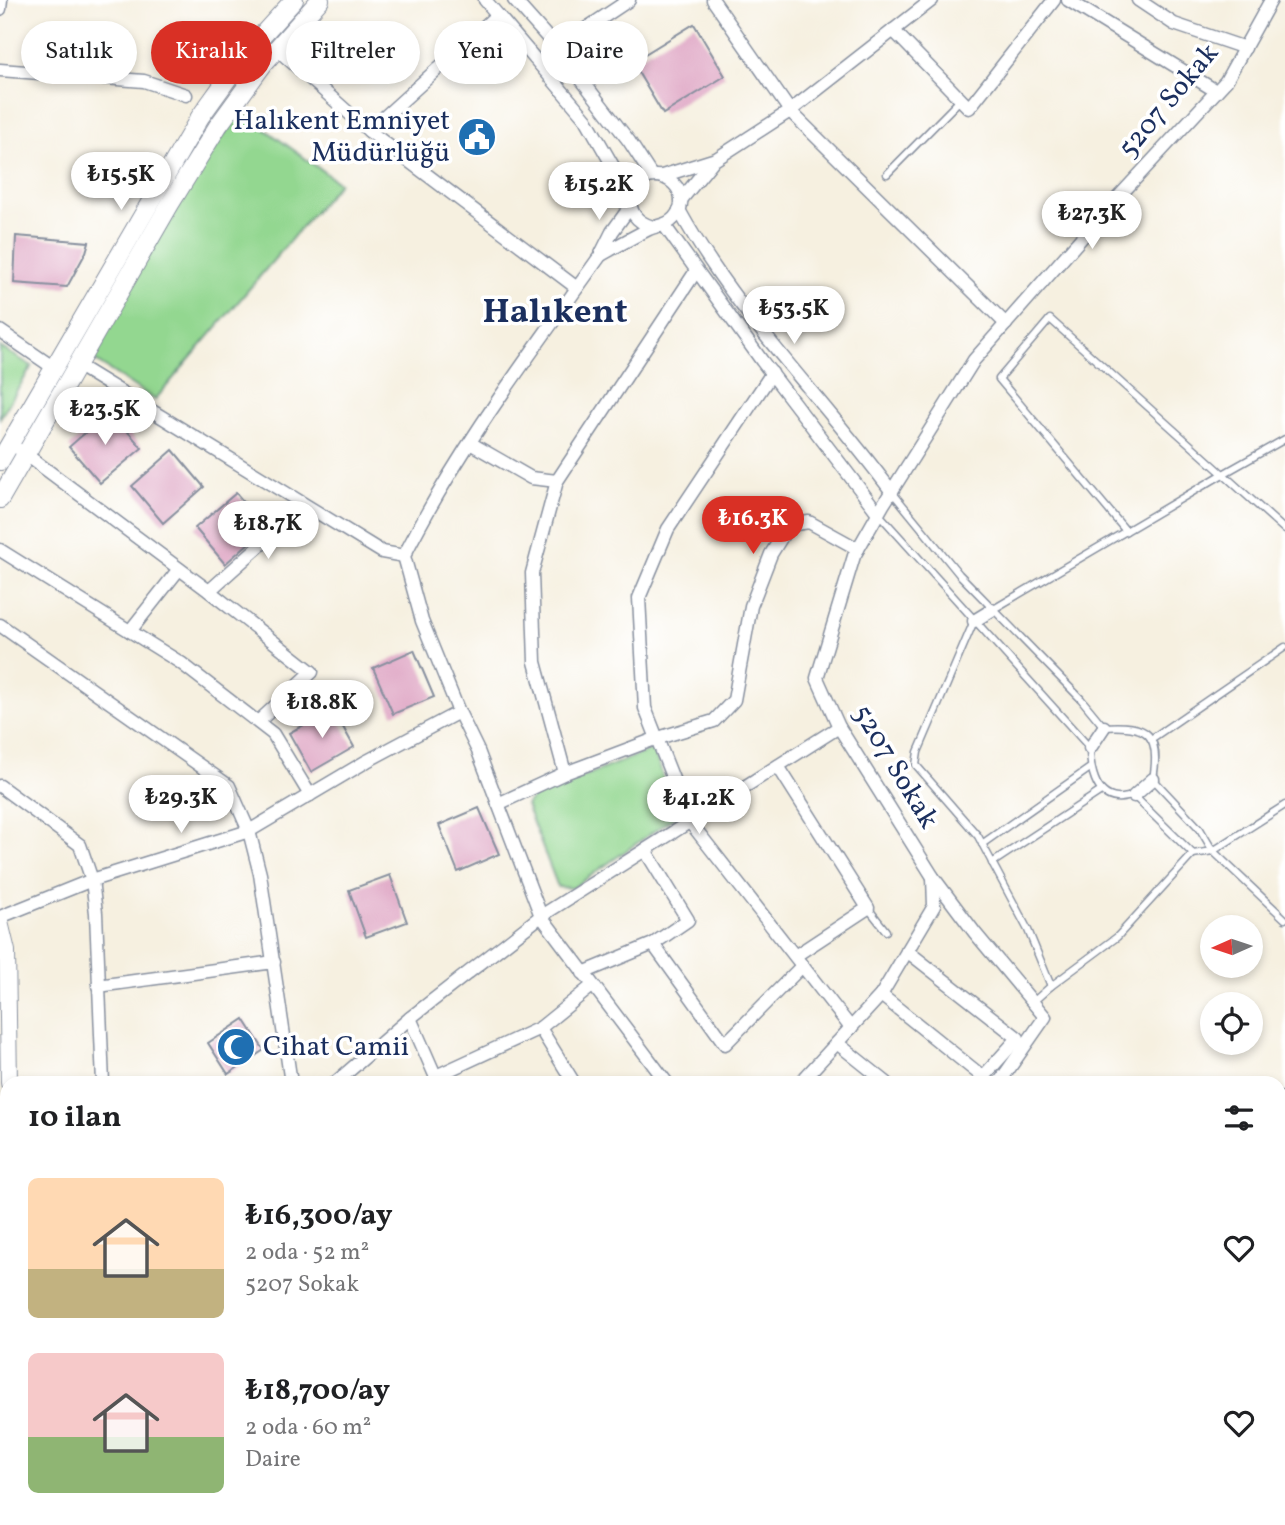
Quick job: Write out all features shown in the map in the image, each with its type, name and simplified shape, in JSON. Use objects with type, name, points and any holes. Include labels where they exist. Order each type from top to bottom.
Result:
[{"type":"main road","points":[[5,453],[207,107],[246,53],[294,0]]},
{"type":"main road","points":[[0,499],[218,126],[276,49],[320,0]]},
{"type":"main road","points":[[74,333],[90,343]]},
{"type":"street","points":[[0,9],[1,0]]},
{"type":"street","points":[[485,0],[586,120],[629,200],[634,217],[643,224],[658,226],[696,271],[878,513]]},
{"type":"street","points":[[598,21],[629,0]]},
{"type":"street","points":[[713,0],[790,111],[1006,324]]},
{"type":"street","points":[[662,1076],[541,916],[478,751],[422,621],[404,556],[431,502],[600,256],[641,179],[712,162],[790,111],[932,0]]},
{"type":"street","points":[[893,30],[969,108],[1054,0]]},
{"type":"street","points":[[1068,0],[1216,91]]},
{"type":"street","points":[[1138,0],[1174,24],[1245,48]]},
{"type":"street","name":"5207 Sokak","points":[[1004,1076],[1045,1017],[975,933],[933,877],[839,727],[817,678],[858,550],[878,513],[974,360],[1098,218],[1226,80],[1271,0]]},
{"type":"street","points":[[516,1],[541,30]]},
{"type":"street","points":[[369,131],[497,15]]},
{"type":"street","points":[[276,49],[369,131],[577,288]]},
{"type":"street","points":[[0,70],[144,81],[186,95]]},
{"type":"street","points":[[585,84],[657,175],[671,181],[678,189],[680,205],[705,256],[786,363],[891,492]]},
{"type":"street","points":[[600,256],[673,219],[680,205],[712,162]]},
{"type":"street","points":[[565,773],[535,662],[532,573],[557,481],[696,271]]},
{"type":"street","points":[[0,331],[54,368]]},
{"type":"street","points":[[77,365],[304,506],[383,552],[404,556]]},
{"type":"street","points":[[772,373],[668,529],[639,598],[645,708],[690,822],[851,1028]]},
{"type":"street","points":[[470,443],[531,478],[557,481]]},
{"type":"street","points":[[5,453],[26,453],[312,672],[258,722]]},
{"type":"street","points":[[209,592],[304,506]]},
{"type":"street","points":[[498,804],[565,773],[655,738],[715,721],[734,700],[751,606],[771,554],[789,525],[809,522],[858,550]]},
{"type":"street","points":[[0,550],[181,663],[258,722],[273,734],[310,795]]},
{"type":"street","points":[[130,631],[179,569]]},
{"type":"street","points":[[974,621],[992,610]]},
{"type":"street","points":[[2,630],[229,786],[249,831],[260,874],[274,962],[286,1076]]},
{"type":"street","points":[[9,1076],[7,951],[0,920],[92,880],[249,831],[459,712]]},
{"type":"street","points":[[343,1076],[410,1018],[541,916],[839,727]]},
{"type":"street","points":[[1090,748],[1104,727]]},
{"type":"street","points":[[653,944],[725,1044],[799,961],[867,908],[778,766]]},
{"type":"street","points":[[1134,796],[1153,779]]},
{"type":"street","points":[[0,786],[79,845],[92,880],[96,914],[103,1076]]},
{"type":"street","points":[[583,972],[653,944],[688,920],[645,850]]},
{"type":"street","points":[[806,1076],[881,995],[934,906],[933,877]]},
{"type":"street","points":[[907,951],[1017,1038],[984,1076]]},
{"type":"street","points":[[98,986],[274,962]]},
{"type":"street","points":[[445,1076],[540,1028],[592,986]]},
{"type":"street","points":[[881,995],[982,1076]]},
{"type":"street","points":[[410,1018],[435,1076]]},
{"type":"street","points":[[540,1028],[570,1076]]},
{"type":"street","points":[[837,1043],[878,1076]]},
{"type":"lane","points":[[887,174],[961,99]]},
{"type":"lane","points":[[1126,531],[999,379],[1050,319],[1285,530]]},
{"type":"lane","points":[[992,610],[1285,439]]},
{"type":"lane","points":[[891,492],[959,574],[1081,699],[1104,727],[1130,725],[1139,728],[1151,739],[1156,758],[1153,779],[1200,829],[1213,851],[1285,919]]},
{"type":"lane","points":[[878,513],[1090,748],[1090,768],[1101,790],[1115,799],[1134,796],[1194,853]]},
{"type":"lane","points":[[974,621],[918,751],[916,765],[978,836],[1028,930],[1051,986]]},
{"type":"lane","points":[[1151,739],[1285,647]]},
{"type":"lane","points":[[982,844],[1090,768]]},
{"type":"lane","points":[[992,863],[1101,790]]},
{"type":"lane","points":[[1033,1002],[1117,937],[1194,853],[1213,851],[1285,805]]},
{"type":"lane","points":[[867,908],[886,931]]},
{"type":"green space","points":[[240,111],[339,183],[155,400],[88,356],[169,213]]},
{"type":"green space","points":[[0,347],[32,366],[0,418]]},
{"type":"green space","points":[[653,749],[677,815],[573,888],[558,887],[526,805],[534,796]]},
{"type":"building","points":[[694,24],[725,76],[663,114],[645,84],[648,84],[648,52]]},
{"type":"building","points":[[16,236],[89,242],[67,287],[14,283]]},
{"type":"building","points":[[110,411],[142,448],[100,483],[69,447]]},
{"type":"building","points":[[173,450],[204,487],[163,523],[132,486]]},
{"type":"building","points":[[236,493],[266,528],[225,564],[195,528]]},
{"type":"building","points":[[414,650],[434,697],[393,714],[373,668]]},
{"type":"building","points":[[333,709],[354,747],[311,772],[289,733]]},
{"type":"building","points":[[479,808],[499,854],[458,872],[439,825]]},
{"type":"building","points":[[390,875],[407,922],[366,937],[349,890]]},
{"type":"building","name":"Cihat Camii","points":[[244,1019],[264,1050],[228,1074],[208,1043]]},
{"type":"place","name":"Halıkent Emniyet Müdürlüğü","points":[[477,137]]},
{"type":"place","name":"Cihat Camii","points":[[236,1047]]},
{"type":"district","name":"Halıkent","points":[[555,313]]}]
